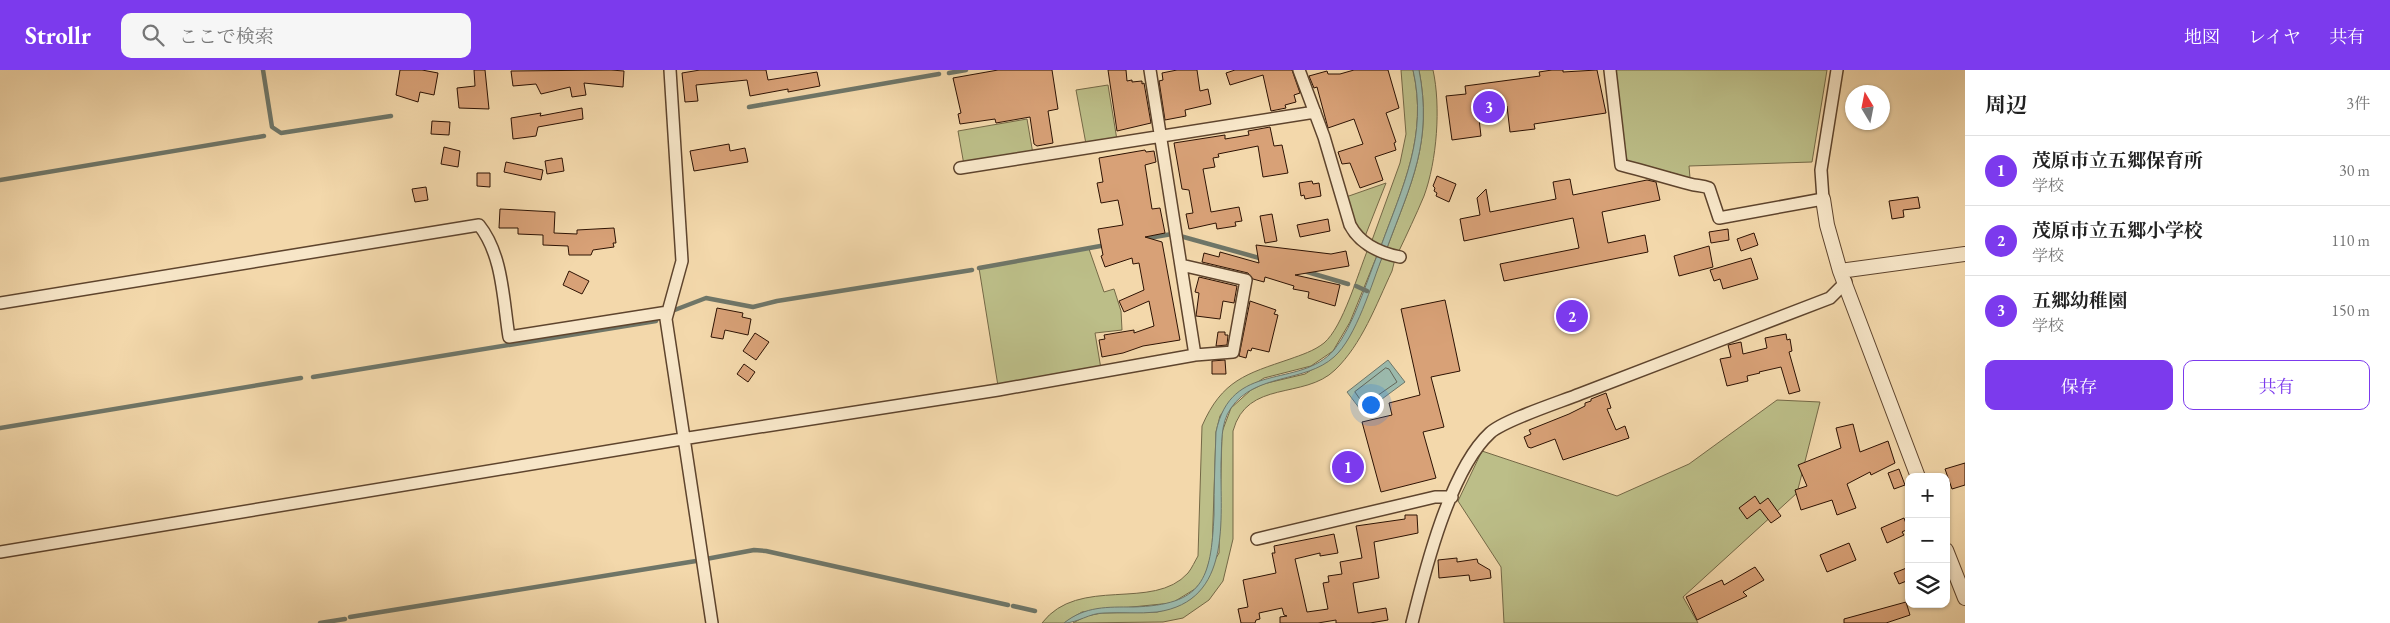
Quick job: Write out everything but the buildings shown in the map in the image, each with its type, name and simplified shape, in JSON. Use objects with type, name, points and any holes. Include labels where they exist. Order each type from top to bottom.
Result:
[{"type":"street","points":[[670,70],[682,261],[666,319],[682,440],[712,623]]},
{"type":"street","points":[[1150,70],[1194,354]]},
{"type":"street","points":[[1299,70],[1324,137],[1350,225],[1355,235],[1369,246],[1399,257]]},
{"type":"street","points":[[1610,70],[1621,166],[1709,188],[1719,218],[1822,199]]},
{"type":"street","points":[[1838,70],[1821,170],[1822,199],[1827,225],[1843,276],[1917,473]]},
{"type":"street","points":[[960,168],[1315,112]]},
{"type":"street","points":[[0,303],[478,225],[489,238],[497,265],[509,337],[668,312]]},
{"type":"street","points":[[1412,623],[1428,559],[1458,480],[1477,447],[1491,431],[1551,405],[1830,298],[1843,276],[1965,254]]},
{"type":"street","points":[[0,552],[1007,388],[1194,354],[1234,352],[1246,280],[1181,265]]},
{"type":"street","points":[[1257,539],[1435,497],[1452,497]]},
{"type":"street","points":[[1950,560],[1965,598]]},
{"type":"green space","points":[[1401,70],[1413,70],[1417,94],[1415,138],[1405,181],[1381,246],[1371,243],[1400,163],[1406,134]]},
{"type":"green space","points":[[1419,70],[1433,70],[1437,100],[1435,150],[1424,196],[1398,253],[1387,248],[1411,182],[1421,141],[1423,96]]},
{"type":"green space","points":[[1614,70],[1827,70],[1812,162],[1689,166],[1690,178],[1628,162],[1624,152]]},
{"type":"green space","points":[[1108,85],[1117,140],[1086,144],[1076,90]]},
{"type":"green space","points":[[1027,119],[1033,154],[964,165],[958,131]]},
{"type":"green space","points":[[1386,183],[1364,239],[1355,227],[1346,197]]},
{"type":"green space","points":[[1089,249],[1104,292],[1114,289],[1121,311],[1122,330],[1095,333],[1101,369],[998,386],[979,268]]},
{"type":"green space","points":[[1368,249],[1378,253],[1350,322],[1333,351],[1311,366],[1264,378],[1232,399],[1220,416],[1216,432],[1212,552],[1204,579],[1195,589],[1172,603],[1082,612],[1064,623],[1042,623],[1057,609],[1076,600],[1095,596],[1156,591],[1173,584],[1188,573],[1198,556],[1202,426],[1210,411],[1218,398],[1237,381],[1260,369],[1307,353],[1324,343],[1344,313]]},
{"type":"green space","points":[[1383,255],[1395,259],[1392,271],[1368,323],[1345,360],[1322,379],[1308,385],[1263,397],[1250,404],[1240,415],[1233,431],[1233,539],[1223,581],[1209,600],[1183,618],[1163,622],[1073,623],[1086,616],[1102,613],[1157,612],[1174,607],[1193,597],[1219,553],[1222,432],[1231,408],[1251,390],[1263,384],[1305,374],[1338,353],[1351,333]]},
{"type":"green space","points":[[1777,400],[1820,402],[1797,493],[1683,597],[1698,623],[1504,623],[1501,567],[1458,501],[1482,451],[1617,496],[1689,464]]},
{"type":"water","points":[[1413,70],[1419,70],[1423,96],[1421,141],[1411,182],[1387,248],[1381,246],[1405,181],[1415,138],[1417,94]]},
{"type":"water","points":[[1378,253],[1383,255],[1363,309],[1349,337],[1334,357],[1309,371],[1266,383],[1253,389],[1241,397],[1227,414],[1223,427],[1220,532],[1217,554],[1210,575],[1199,592],[1182,605],[1157,612],[1099,613],[1064,623],[1088,610],[1156,605],[1175,601],[1189,594],[1199,585],[1206,572],[1213,538],[1216,432],[1224,409],[1236,394],[1251,385],[1303,369],[1319,362],[1334,350],[1354,316]]},
{"type":"water","points":[[1388,360],[1405,382],[1363,413],[1347,392]]},
{"type":"waterway","points":[[263,70],[272,127],[281,133],[391,116]]},
{"type":"waterway","points":[[949,73],[966,70]]},
{"type":"waterway","points":[[749,107],[939,74]]},
{"type":"waterway","points":[[0,180],[264,136]]},
{"type":"waterway","points":[[1143,239],[1172,234]]},
{"type":"waterway","points":[[1180,236],[1263,259]]},
{"type":"waterway","points":[[979,268],[1106,245]]},
{"type":"waterway","points":[[672,311],[706,298],[753,307],[777,301],[972,270]]},
{"type":"waterway","points":[[1304,271],[1348,284]]},
{"type":"waterway","points":[[1356,286],[1367,291]]},
{"type":"waterway","points":[[313,377],[656,321]]},
{"type":"waterway","points":[[0,428],[301,378]]},
{"type":"waterway","points":[[706,559],[754,550],[766,551],[1008,605]]},
{"type":"waterway","points":[[350,617],[696,561]]},
{"type":"waterway","points":[[1013,606],[1035,611]]},
{"type":"waterway","points":[[320,623],[345,619]]},
{"type":"place","name":"五郷幼稚園","points":[[1489,107]]},
{"type":"place","name":"茂原市立五郷小学校","points":[[1572,316]]},
{"type":"place","name":"茂原市立五郷保育所","points":[[1348,467]]}]
